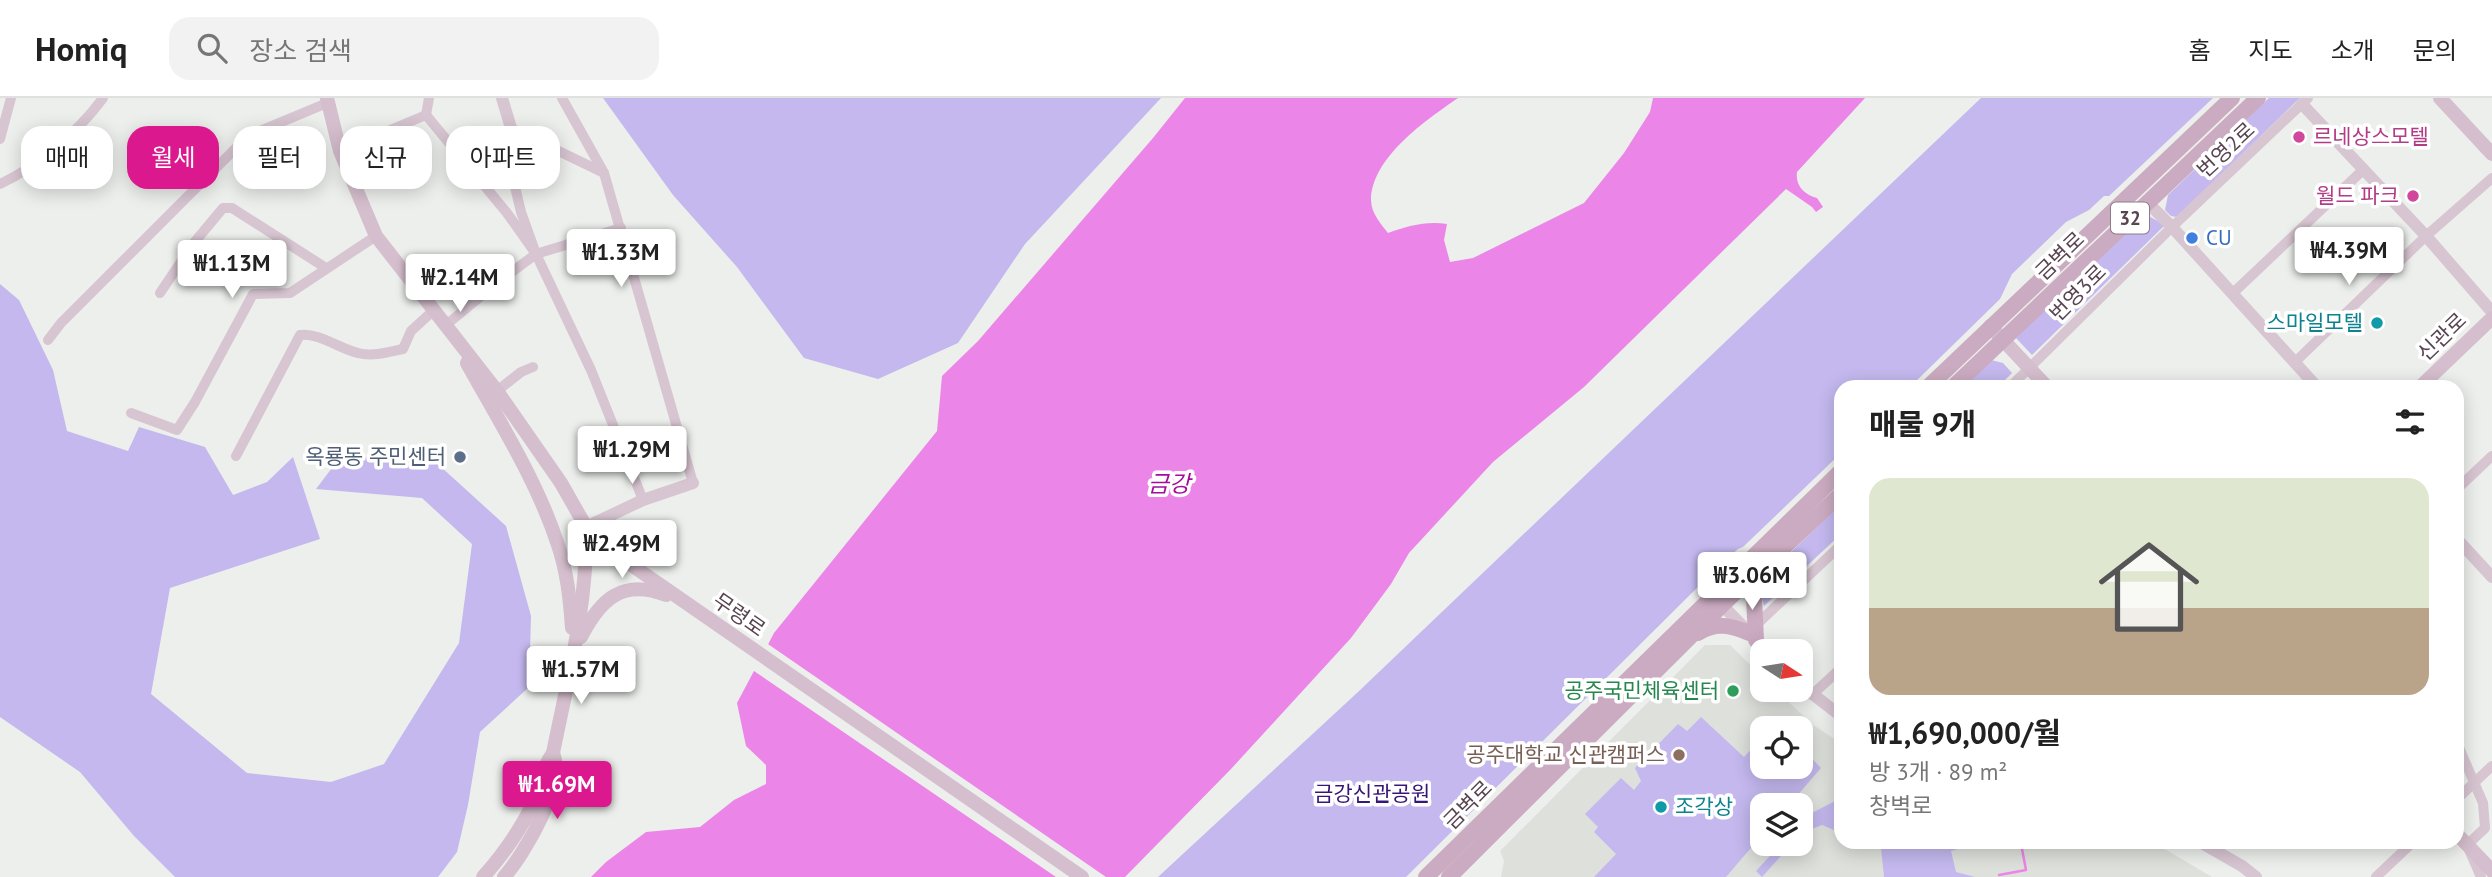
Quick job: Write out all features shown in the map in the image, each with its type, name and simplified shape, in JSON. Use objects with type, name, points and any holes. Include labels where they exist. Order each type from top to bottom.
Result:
[{"type":"main road","name":"금벽로","points":[[1935,380],[2232,98]]},
{"type":"main road","name":"금벽로","points":[[1960,380],[2259,98]]},
{"type":"main road","points":[[2440,98],[2492,154]]},
{"type":"main road","name":"무령로","points":[[327,101],[340,151]]},
{"type":"main road","name":"무령로","points":[[356,189],[376,236],[497,391],[561,483],[586,527],[604,546],[1082,877]]},
{"type":"main road","name":"신관로","points":[[2427,380],[2492,318]]},
{"type":"main road","points":[[446,325],[521,462],[558,543],[567,576],[574,652]]},
{"type":"main road","points":[[1990,326],[2040,380]]},
{"type":"main road","name":"금벽로","points":[[1426,877],[1717,601],[1834,478]]},
{"type":"main road","name":"금벽로","points":[[1449,877],[1690,638],[1717,601],[1753,576],[1834,501]]},
{"type":"main road","points":[[483,877],[499,859],[533,803],[547,761],[553,752],[579,623],[587,552],[586,527]]},
{"type":"main road","points":[[1690,638],[1709,626],[1722,624],[1756,638],[1753,576]]},
{"type":"main road","points":[[574,652],[593,614],[610,596],[634,589],[656,591],[684,602]]},
{"type":"main road","points":[[504,877],[530,840],[544,809],[557,762],[553,752]]},
{"type":"main road","points":[[2464,841],[2492,871]]},
{"type":"street","points":[[0,139],[10,98]]},
{"type":"street","points":[[0,184],[20,175],[88,119],[103,98]]},
{"type":"street","points":[[429,98],[426,116],[507,213],[536,254]]},
{"type":"street","points":[[502,98],[510,126]]},
{"type":"street","points":[[562,98],[604,173],[693,483],[643,500],[586,527]]},
{"type":"street","points":[[48,340],[61,323],[248,136],[327,101]]},
{"type":"street","name":"번영2로","points":[[2172,227],[2305,101],[2492,312]]},
{"type":"street","points":[[401,126],[426,116]]},
{"type":"street","points":[[560,152],[604,173]]},
{"type":"street","points":[[2232,294],[2364,169]]},
{"type":"street","points":[[2295,362],[2426,236],[2492,178]]},
{"type":"street","points":[[516,189],[536,254],[591,370],[643,500]]},
{"type":"street","points":[[2147,202],[2311,380]]},
{"type":"street","points":[[160,293],[193,244],[223,208],[232,208],[326,268]]},
{"type":"street","name":"번영3로","points":[[2017,380],[2172,227]]},
{"type":"street","points":[[446,325],[536,254],[621,228]]},
{"type":"street","points":[[131,413],[177,430],[253,294],[290,293],[376,236]]},
{"type":"street","points":[[236,456],[300,335],[312,335],[360,354],[380,354],[403,349],[411,331],[434,310]]},
{"type":"street","points":[[497,391],[520,372],[533,366]]},
{"type":"street","points":[[2464,482],[2492,456]]},
{"type":"street","points":[[2464,547],[2492,577]]},
{"type":"street","points":[[1717,601],[1756,638],[1834,553]]},
{"type":"street","points":[[1813,694],[1834,675]]},
{"type":"street","points":[[1813,696],[1834,711]]},
{"type":"street","points":[[2464,759],[2483,803],[2485,828],[2464,838]]},
{"type":"street","points":[[2464,792],[2492,766]]},
{"type":"street","points":[[2464,843],[2481,877]]},
{"type":"street","points":[[2212,849],[2256,877]]},
{"type":"street","points":[[2376,877],[2406,849]]},
{"type":"shaded area","name":"공주대학교 신관캠퍼스","points":[[1705,645],[1730,645],[1750,664],[1750,702],[1789,702],[1803,716],[1750,716],[1750,779],[1813,779],[1813,725],[1834,738],[1834,849],[2165,849],[2212,877],[1501,877],[1504,861],[1500,851]]},
{"type":"green space","points":[[603,98],[1161,98],[1025,244],[958,343],[878,379],[804,358],[737,267],[673,195]]},
{"type":"green space","name":"금강신관공원","points":[[1981,98],[2213,98],[2109,196],[2104,196],[2089,210],[2066,222],[2012,274],[2000,299],[1917,380],[1834,380],[1834,460],[1743,547],[1721,564],[1406,877],[1158,877],[1358,692]]},
{"type":"green space","points":[[2269,98],[2300,98],[2177,217],[2171,216],[2165,210],[2168,195]]},
{"type":"green space","points":[[2143,213],[2165,225],[2032,355],[2016,338]]},
{"type":"green space","points":[[0,284],[19,300],[53,370],[67,431],[128,451],[139,427],[205,447],[233,495],[267,482],[293,457],[320,539],[170,588],[151,694],[247,773],[331,782],[384,764],[459,643],[472,544],[422,498],[316,489],[341,456],[427,459],[440,466],[506,526],[531,616],[529,687],[480,732],[457,852],[438,877],[175,877],[134,836],[80,772],[0,717]]},
{"type":"green space","points":[[1991,360],[2003,363],[2012,373],[2005,380],[1971,380]]},
{"type":"green space","points":[[1834,511],[1834,541],[1764,606],[1759,583]]},
{"type":"green space","points":[[1701,717],[1744,757],[1750,751],[1750,779],[1811,779],[1799,793],[1750,793],[1750,849],[1726,877],[1594,877],[1616,854],[1594,832],[1598,827],[1585,814],[1621,778],[1634,790],[1641,781],[1635,768],[1678,724],[1687,731]]},
{"type":"green space","points":[[1813,760],[1821,768],[1813,777]]},
{"type":"green space","points":[[1834,802],[1834,830],[1822,825],[1813,828],[1813,812]]},
{"type":"green space","points":[[1881,849],[1958,849],[1951,851],[1956,872],[1975,877],[1884,877]]},
{"type":"green space","points":[[1770,856],[1781,856],[1762,877],[1756,871]]},
{"type":"water","name":"금강","points":[[1185,98],[1458,98],[1431,117],[1391,155],[1374,184],[1371,200],[1375,214],[1388,233],[1417,225],[1447,224],[1444,240],[1450,262],[1473,258],[1584,203],[1624,153],[1650,112],[1653,98],[1865,98],[1797,172],[1802,189],[1817,198],[1823,207],[1816,212],[1786,189],[1584,387],[1493,462],[1409,553],[1391,584],[1351,638],[1231,769],[1125,877],[591,877],[606,862],[646,832],[700,827],[734,800],[766,784],[766,765],[746,746],[737,703],[774,633],[937,431],[942,376],[978,341]]},
{"type":"pier","points":[[765,642],[1106,877],[1056,877],[751,669]]},
{"type":"waterway","points":[[1999,875],[2026,870],[2022,849]]},
{"type":"place","name":"르네상스모텔","points":[[2299,137]]},
{"type":"place","name":"월드 파크","points":[[2413,196]]},
{"type":"place","name":"CU","points":[[2192,238]]},
{"type":"place","name":"스마일모텔","points":[[2377,323]]},
{"type":"place","name":"옥룡동 주민센터","points":[[460,457]]},
{"type":"place","name":"공주국민체육센터","points":[[1733,691]]},
{"type":"place","name":"공주대학교 신관캠퍼스","points":[[1679,755]]},
{"type":"place","name":"조각상","points":[[1661,807]]}]
